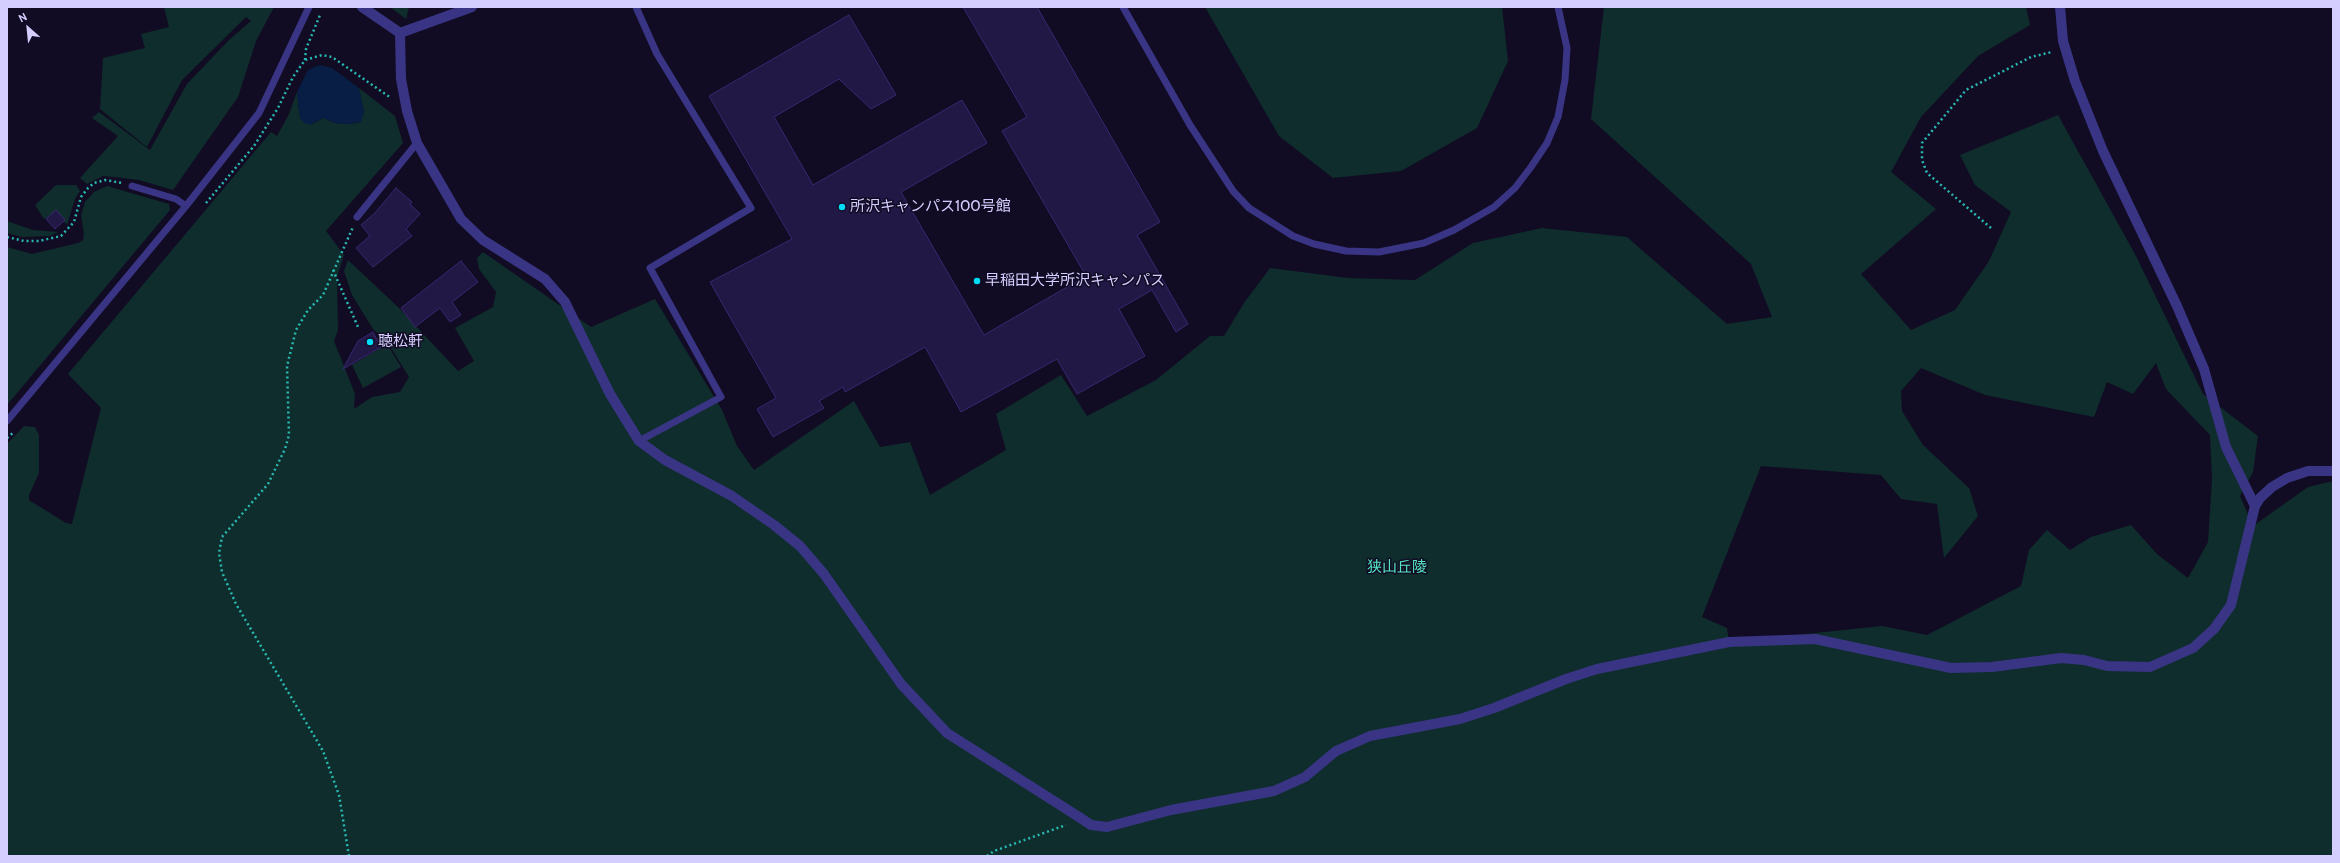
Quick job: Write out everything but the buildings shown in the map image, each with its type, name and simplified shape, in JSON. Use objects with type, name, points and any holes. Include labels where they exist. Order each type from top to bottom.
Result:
[{"type":"street","points":[[362,7],[400,33]]},
{"type":"street","points":[[400,33],[472,7]]},
{"type":"street","points":[[2060,7],[2065,48],[2075,81],[2103,151],[2156,258],[2204,369],[2226,448],[2255,506]]},
{"type":"street","points":[[400,33],[402,80],[406,109],[417,144],[461,220],[483,240],[545,279],[565,302],[610,394],[639,441],[665,460],[732,496],[774,525],[800,546],[824,574],[901,684],[947,733],[1091,825],[1107,827],[1171,810],[1274,791],[1304,777],[1336,751],[1370,736],[1460,719],[1494,708],[1566,679],[1597,669],[1729,642],[1815,639],[1951,668],[1992,667],[2061,658],[2107,666],[2150,667],[2193,648],[2214,629],[2231,605],[2255,506],[2272,487],[2287,478],[2308,471],[2333,471]]},
{"type":"lane","points":[[7,421],[186,206],[259,113],[309,7]]},
{"type":"lane","points":[[636,7],[657,54],[751,208],[650,268],[721,397],[639,441]]},
{"type":"lane","points":[[1123,7],[1190,125],[1233,191],[1249,208],[1293,236],[1314,244],[1352,252],[1379,252],[1424,243],[1454,230],[1494,207],[1515,188],[1547,143],[1558,117],[1565,80],[1567,48],[1558,7]]},
{"type":"lane","points":[[357,217],[417,144]]},
{"type":"lane","points":[[132,186],[176,200],[186,206]]},
{"type":"path","points":[[1991,228],[1927,173],[1922,160],[1922,143],[1966,90],[2032,57],[2065,48]]},
{"type":"path","points":[[201,208],[254,146],[278,108],[297,71],[305,60],[322,55],[332,57],[406,109]]},
{"type":"path","points":[[7,237],[24,241],[39,241],[61,236],[74,222],[81,197],[94,183],[105,180],[132,186]]},
{"type":"path","points":[[349,856],[340,795],[323,751],[236,604],[222,572],[219,553],[222,537],[268,484],[285,449],[290,435],[287,366],[296,330],[308,310],[322,295],[357,217]]},
{"type":"path","points":[[333,270],[358,327]]},
{"type":"path","points":[[7,438],[15,430]]},
{"type":"path","points":[[987,856],[994,851],[1061,828],[1079,817]]},
{"type":"green space","points":[[164,7],[274,7],[256,41],[238,97],[173,190],[139,180],[103,176],[87,184],[80,178],[118,136],[92,118],[99,112],[150,150],[187,84],[229,40],[251,21],[246,17],[182,80],[147,147],[100,109],[103,58],[145,48],[141,34],[169,27]]},
{"type":"green space","points":[[390,7],[409,7],[406,19]]},
{"type":"green space","points":[[1205,7],[1502,7],[1508,61],[1477,128],[1401,171],[1333,178],[1279,136]]},
{"type":"green space","name":"狭山丘陵","points":[[1604,7],[2026,7],[2030,25],[1978,56],[1921,117],[1891,172],[1936,209],[1861,274],[1911,330],[1955,310],[1989,261],[2011,212],[1975,185],[1960,155],[2058,115],[2136,256],[2203,394],[2258,436],[2253,472],[2240,496],[2253,526],[2308,487],[2333,481],[2333,856],[7,856],[7,444],[24,426],[35,427],[39,435],[39,473],[29,495],[29,500],[66,523],[72,524],[101,408],[68,374],[271,132],[277,136],[289,114],[297,92],[300,118],[313,124],[323,118],[335,123],[347,124],[358,123],[364,113],[359,88],[395,116],[403,143],[326,231],[344,255],[337,277],[338,330],[334,341],[355,394],[354,409],[372,397],[400,392],[409,377],[388,343],[373,329],[352,295],[344,271],[348,260],[399,308],[458,371],[474,361],[455,328],[493,307],[496,292],[479,269],[477,258],[483,252],[591,327],[655,299],[722,410],[737,446],[754,470],[854,401],[880,447],[910,442],[930,495],[1006,450],[996,414],[1061,375],[1087,416],[1156,380],[1210,336],[1224,336],[1244,303],[1270,268],[1348,278],[1415,280],[1473,243],[1542,228],[1627,237],[1727,324],[1772,317],[1751,264],[1591,119]],"holes":[[[2156,363],[2166,389],[2210,435],[2212,479],[2208,542],[2188,578],[2157,554],[2131,525],[2091,537],[2070,550],[2047,530],[2029,550],[2021,586],[1927,635],[1882,626],[1729,642],[1727,628],[1702,617],[1761,466],[1881,475],[1901,499],[1937,504],[1944,558],[1978,516],[1969,488],[1923,445],[1902,411],[1901,391],[1921,368],[1985,395],[2094,417],[2107,382],[2133,394]]]},
{"type":"green space","points":[[56,185],[76,185],[80,191],[75,199],[67,225],[56,213],[44,219],[35,205]]},
{"type":"green space","points":[[107,186],[169,204],[170,210],[7,405],[7,247],[32,254],[78,243],[83,240],[84,234],[81,215],[85,202],[94,192]]},
{"type":"green space","points":[[7,221],[33,230],[58,232],[50,236],[22,237],[7,233]]},
{"type":"green space","points":[[387,344],[401,367],[363,388],[352,365]]},
{"type":"water","points":[[319,65],[332,68],[359,88],[364,112],[361,122],[347,124],[335,123],[323,118],[310,125],[304,123],[300,118],[297,92],[308,70]]},
{"type":"place","name":"所沢キャンパス100号館","points":[[842,207]]},
{"type":"place","name":"早稲田大学所沢キャンパス","points":[[977,281]]},
{"type":"place","name":"聴松軒","points":[[370,342]]}]
